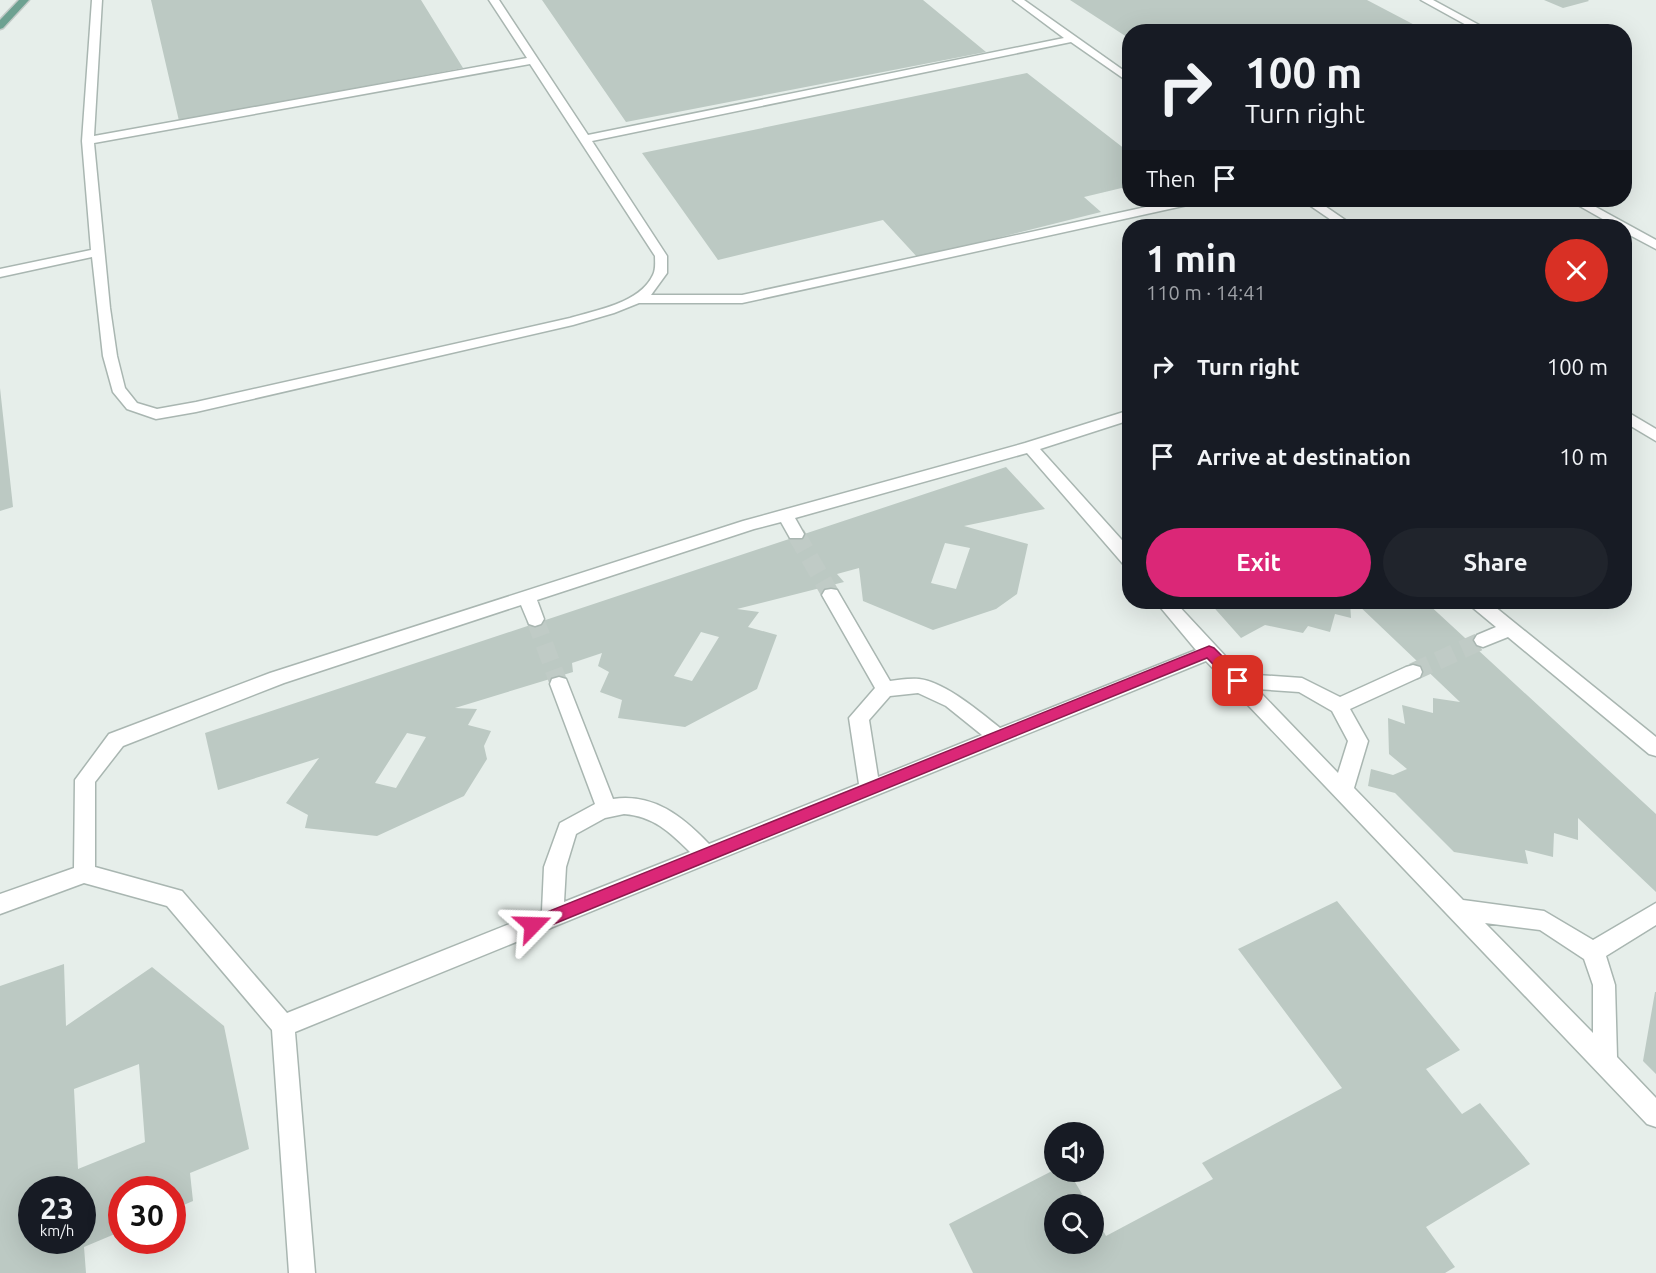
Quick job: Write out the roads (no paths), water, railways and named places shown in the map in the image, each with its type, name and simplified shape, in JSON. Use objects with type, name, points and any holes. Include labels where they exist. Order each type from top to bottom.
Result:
[{"type":"main road","points":[[0,26],[24,0]]},
{"type":"street","points":[[97,0],[88,141],[110,356],[118,389],[132,406],[156,414],[196,407],[573,321],[621,307],[650,290],[662,274],[661,256],[494,0]]},
{"type":"street","points":[[1018,0],[1122,74]]},
{"type":"street","points":[[1426,0],[1472,24]]},
{"type":"street","points":[[584,139],[1072,39]]},
{"type":"street","points":[[88,141],[533,60]]},
{"type":"street","points":[[635,299],[742,299],[1160,207]]},
{"type":"street","points":[[1319,207],[1337,219]]},
{"type":"street","points":[[1588,207],[1609,219]]},
{"type":"street","points":[[1632,232],[1656,245]]},
{"type":"street","points":[[0,273],[98,252]]},
{"type":"street","points":[[84,874],[85,780],[116,740],[277,678],[526,597],[786,516],[1030,447],[1122,418]]},
{"type":"street","points":[[1632,420],[1656,436]]},
{"type":"street","points":[[1030,447],[1122,552]]},
{"type":"street","points":[[786,516],[796,534]]},
{"type":"street","points":[[831,595],[885,689]]},
{"type":"street","points":[[526,597],[535,619]]},
{"type":"street","points":[[1171,609],[1209,652],[1656,1115]]},
{"type":"street","points":[[1487,609],[1656,747]]},
{"type":"street","points":[[1483,640],[1510,628]]},
{"type":"street","points":[[283,1026],[1209,652]]},
{"type":"street","points":[[1339,706],[1413,672]]},
{"type":"street","points":[[1238,681],[1302,685],[1339,706],[1358,741],[1343,790]]},
{"type":"street","points":[[559,684],[607,808]]},
{"type":"street","points":[[870,789],[859,718],[885,689],[919,686],[953,701],[998,737]]},
{"type":"street","points":[[554,916],[555,867],[567,829],[607,808],[639,805],[672,820],[706,855]]},
{"type":"street","points":[[0,904],[84,874],[174,898],[283,1026],[302,1273]]},
{"type":"street","points":[[1458,909],[1544,921],[1593,952],[1604,985],[1605,1062]]},
{"type":"street","points":[[1593,952],[1656,913]]},
{"type":"tunnel","points":[[796,534],[831,595]]},
{"type":"tunnel","points":[[535,619],[559,684]]},
{"type":"tunnel","points":[[1413,672],[1483,640]]}]
